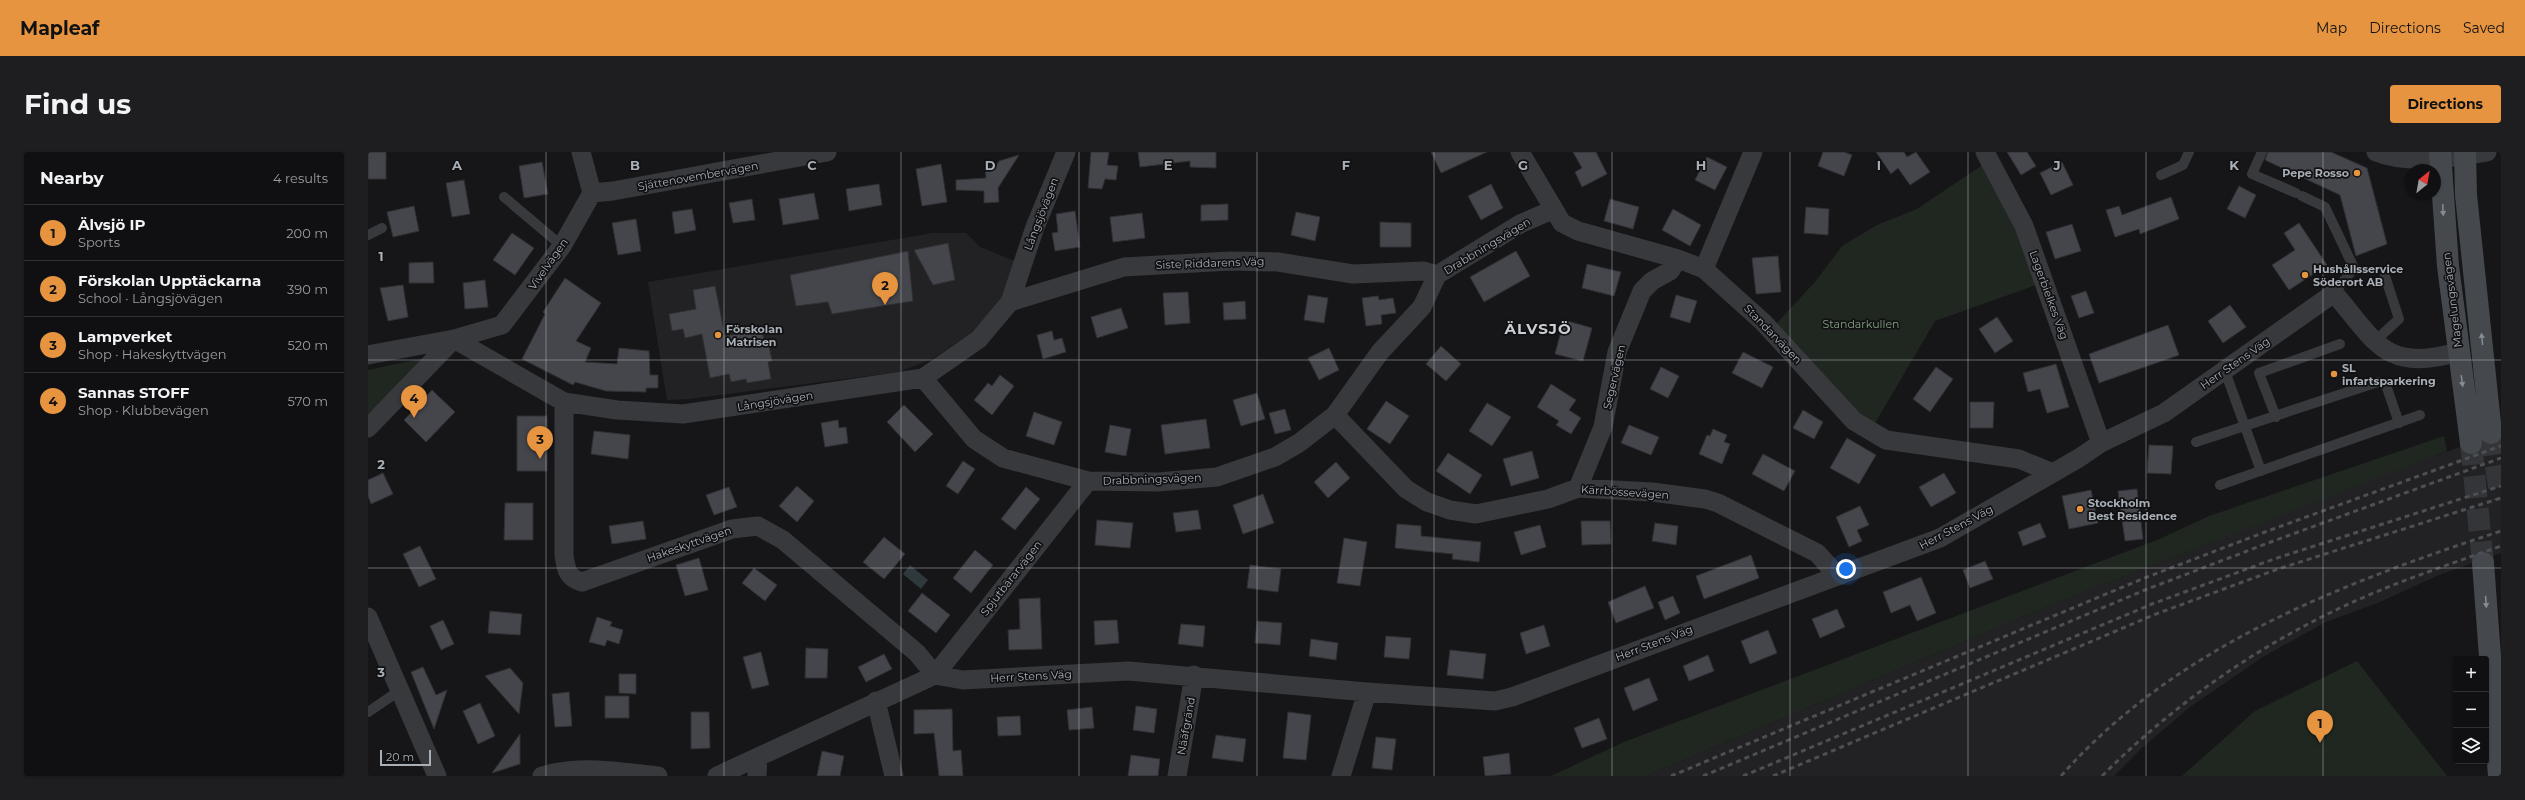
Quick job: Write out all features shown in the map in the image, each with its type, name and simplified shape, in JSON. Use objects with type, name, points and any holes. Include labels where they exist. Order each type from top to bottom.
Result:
[{"type":"main road","points":[[2465,154],[2466,195],[2491,433]]},
{"type":"main road","name":"Magelungsvägen","points":[[2440,155],[2448,266],[2471,443]]},
{"type":"main road","points":[[2483,563],[2499,776]]},
{"type":"street","points":[[581,152],[592,193]]},
{"type":"street","name":"Sjättenovembervägen","points":[[592,193],[613,191],[827,152]]},
{"type":"street","name":"Långsjövägen","points":[[454,339],[564,402],[617,410],[683,414],[923,378],[979,339],[1010,302],[1035,227],[1066,152]]},
{"type":"street","name":"Standarvägen","points":[[1520,152],[1552,210],[1562,223],[1578,231],[1678,259],[1704,269],[1763,322],[1854,421],[1886,440],[2019,459],[2053,473]]},
{"type":"street","points":[[1704,269],[1753,152]]},
{"type":"street","name":"Lagerbielkes Väg","points":[[1986,152],[2024,226],[2101,443]]},
{"type":"street","points":[[2376,152],[2401,159],[2486,152]]},
{"type":"street","name":"Vivelvägen","points":[[454,339],[502,325],[562,246],[592,193]]},
{"type":"street","name":"Drabbningsvägen","points":[[923,378],[974,439],[1004,458],[1088,481],[1158,482],[1217,477],[1275,457],[1299,443],[1335,415],[1380,352],[1422,307],[1437,276],[1520,224],[1552,210]]},
{"type":"street","name":"Segervägen","points":[[1578,488],[1603,427],[1617,352],[1642,291],[1652,281],[1670,271],[1678,259]]},
{"type":"street","name":"Siste Riddarens Väg","points":[[1010,302],[1124,266],[1254,261],[1278,262],[1353,274],[1424,271],[1437,276]]},
{"type":"street","points":[[2334,293],[2380,348],[2395,357],[2410,359],[2442,357],[2458,352]]},
{"type":"street","name":"Herr Stens Väg","points":[[935,675],[963,680],[1128,671],[1194,675],[1367,692],[1495,701],[1506,698],[1836,575],[1908,552],[1940,538],[2053,473],[2101,443],[2164,413],[2334,293]]},
{"type":"street","points":[[368,353],[454,339]]},
{"type":"street","points":[[368,428],[454,339]]},
{"type":"street","name":"Hakeskyttvägen","points":[[564,402],[564,555],[566,572],[572,580],[582,582],[732,528],[758,526],[783,540],[843,590],[917,653],[935,675]]},
{"type":"street","name":"Kärrbössevägen","points":[[1335,415],[1406,489],[1427,502],[1450,510],[1476,514],[1548,499],[1578,488],[1652,492],[1705,499],[1718,503],[1816,553],[1836,575]]},
{"type":"street","name":"Spjutbärarvägen","points":[[935,675],[1088,481]]},
{"type":"street","points":[[368,617],[437,776]]},
{"type":"street","points":[[717,776],[876,701],[935,675]]},
{"type":"street","name":"Nääfgränd","points":[[1177,776],[1194,675]]},
{"type":"street","points":[[1341,776],[1367,692]]},
{"type":"street","points":[[876,701],[894,776]]},
{"type":"street","points":[[757,776],[758,757]]},
{"type":"street","points":[[542,776],[560,770],[585,768],[658,776]]},
{"type":"lane","points":[[2161,176],[2183,165],[2189,152]]},
{"type":"lane","points":[[2262,152],[2252,174],[2325,207],[2354,268],[2334,293]]},
{"type":"lane","points":[[504,197],[562,246]]},
{"type":"lane","points":[[368,235],[382,228]]},
{"type":"lane","points":[[2374,340],[2399,319],[2385,276]]},
{"type":"lane","points":[[2276,416],[2259,373],[2340,344]]},
{"type":"lane","points":[[2225,371],[2261,471]]},
{"type":"lane","points":[[2196,442],[2378,382],[2386,385],[2399,423]]},
{"type":"lane","points":[[2220,485],[2420,415]]},
{"type":"lane","points":[[368,712],[399,691]]},
{"type":"shaded area","points":[[932,233],[966,233],[980,247],[1017,262],[1003,296],[988,315],[971,333],[932,359],[899,372],[689,399],[667,400],[648,282]]},
{"type":"shaded area","points":[[2501,433],[2501,553],[2439,575],[2380,602],[2326,622],[2263,657],[2190,707],[2142,748],[2114,776],[1646,776],[2053,604],[2419,461]]},
{"type":"shaded area","points":[[910,565],[928,580],[921,589],[903,574]]},
{"type":"green space","name":"Standarkullen","points":[[1984,164],[2017,232],[2039,284],[1935,321],[1874,425],[1853,413],[1775,325],[1815,282],[1842,246],[1877,225],[1917,209]]},
{"type":"green space","points":[[430,357],[379,410],[372,410],[368,414],[368,370]]},
{"type":"green space","points":[[2444,436],[2447,451],[2053,604],[1646,776],[1551,776],[1624,742],[2157,540],[2209,516]]},
{"type":"green space","points":[[2357,661],[2447,776],[2182,776],[2255,711]]},
{"type":"building","points":[[368,152],[386,152],[386,179],[368,179]]},
{"type":"building","points":[[1091,152],[1109,152],[1107,165],[1118,166],[1116,180],[1105,179],[1102,189],[1088,188]]},
{"type":"building","points":[[1138,152],[1216,152],[1216,168],[1190,167],[1190,161],[1140,167]]},
{"type":"building","points":[[1431,152],[1487,152],[1441,173]]},
{"type":"building","points":[[1573,152],[1596,152],[1607,174],[1582,187],[1575,172],[1582,168]]},
{"type":"building","points":[[1823,152],[1844,152],[1852,155],[1844,176],[1818,166]]},
{"type":"building","points":[[1876,152],[1904,152],[1907,157],[1916,152],[1930,172],[1910,185],[1898,168],[1891,174]]},
{"type":"building","points":[[2007,152],[2027,152],[2036,166],[2021,175]]},
{"type":"building","points":[[2268,152],[2331,152],[2367,168],[2387,244],[2356,256],[2340,195],[2265,160]]},
{"type":"building","points":[[1019,155],[998,188],[999,202],[984,203],[984,191],[956,190],[956,180],[986,178],[985,167],[996,166],[999,161]]},
{"type":"building","points":[[1707,157],[1727,167],[1715,190],[1695,180]]},
{"type":"building","points":[[542,162],[548,194],[524,198],[519,166]]},
{"type":"building","points":[[2062,162],[2073,185],[2051,195],[2040,173]]},
{"type":"building","points":[[941,164],[947,202],[922,206],[916,169]]},
{"type":"building","points":[[464,180],[470,214],[452,217],[446,183]]},
{"type":"building","points":[[879,184],[882,205],[849,211],[846,189]]},
{"type":"building","points":[[1491,184],[1503,208],[1481,220],[1468,196]]},
{"type":"building","points":[[2239,186],[2256,195],[2245,218],[2227,209]]},
{"type":"building","points":[[814,193],[819,219],[783,225],[779,199]]},
{"type":"building","points":[[2171,197],[2179,219],[2140,234],[2139,229],[2115,237],[2106,210],[2119,206],[2122,215]]},
{"type":"building","points":[[752,199],[755,220],[733,223],[729,203]]},
{"type":"building","points":[[1610,199],[1639,207],[1633,229],[1604,221]]},
{"type":"building","points":[[1228,204],[1228,220],[1201,221],[1201,205]]},
{"type":"building","points":[[414,206],[419,231],[393,237],[387,212]]},
{"type":"building","points":[[1806,207],[1829,209],[1828,235],[1804,233]]},
{"type":"building","points":[[692,209],[696,230],[675,234],[672,212]]},
{"type":"building","points":[[1673,209],[1701,225],[1690,246],[1662,230]]},
{"type":"building","points":[[1075,211],[1080,247],[1055,251],[1052,233],[1058,232],[1056,214]]},
{"type":"building","points":[[1296,212],[1320,217],[1315,241],[1291,235]]},
{"type":"building","points":[[1142,213],[1145,238],[1113,242],[1110,217]]},
{"type":"building","points":[[636,219],[641,251],[618,255],[612,223]]},
{"type":"building","points":[[1380,222],[1411,223],[1411,247],[1380,247]]},
{"type":"building","points":[[2299,223],[2327,265],[2289,290],[2272,265],[2295,250],[2284,233]]},
{"type":"building","points":[[2072,224],[2081,251],[2055,259],[2046,232]]},
{"type":"building","points":[[512,233],[534,248],[515,275],[493,260]]},
{"type":"building","points":[[948,243],[955,280],[933,285],[914,250]]},
{"type":"building","points":[[908,251],[913,301],[832,314],[828,302],[796,306],[790,275]]},
{"type":"building","points":[[1516,251],[1530,276],[1484,302],[1470,277]]},
{"type":"building","points":[[1778,256],[1781,292],[1756,294],[1752,258]]},
{"type":"building","points":[[433,262],[434,283],[409,283],[409,263]]},
{"type":"building","points":[[1587,264],[1621,272],[1614,296],[1582,288]]},
{"type":"building","points":[[565,278],[601,303],[576,341],[591,348],[585,362],[617,364],[619,348],[649,351],[650,375],[658,375],[658,388],[646,388],[646,392],[606,391],[575,382],[573,385],[522,359],[545,314],[543,312]]},
{"type":"building","points":[[485,280],[488,307],[465,309],[463,283]]},
{"type":"building","points":[[403,285],[408,317],[388,321],[380,288]]},
{"type":"building","points":[[715,286],[725,336],[762,330],[764,342],[768,341],[772,361],[768,362],[771,379],[747,383],[746,379],[731,382],[729,374],[710,378],[702,334],[685,338],[683,329],[672,331],[669,314],[696,309],[693,290]]},
{"type":"building","points":[[2086,291],[2094,313],[2079,318],[2071,296]]},
{"type":"building","points":[[1188,292],[1190,323],[1165,325],[1163,293]]},
{"type":"building","points":[[1308,295],[1328,298],[1324,323],[1304,320]]},
{"type":"building","points":[[1676,295],[1697,301],[1690,323],[1670,317]]},
{"type":"building","points":[[1378,296],[1379,300],[1393,298],[1396,313],[1381,315],[1382,324],[1366,326],[1362,298]]},
{"type":"building","points":[[1245,301],[1246,319],[1224,320],[1223,303]]},
{"type":"building","points":[[2230,305],[2246,327],[2223,343],[2208,321]]},
{"type":"building","points":[[1121,308],[1128,328],[1097,338],[1091,317]]},
{"type":"building","points":[[1997,317],[2013,341],[1995,353],[1979,329]]},
{"type":"building","points":[[1564,320],[1592,328],[1583,361],[1555,354]]},
{"type":"building","points":[[2168,325],[2179,355],[2099,383],[2089,354]]},
{"type":"building","points":[[1052,331],[1054,340],[1062,338],[1066,352],[1043,359],[1037,335]]},
{"type":"building","points":[[1441,346],[1461,364],[1446,381],[1426,364]]},
{"type":"building","points":[[1329,348],[1339,370],[1319,380],[1308,358]]},
{"type":"building","points":[[1743,352],[1773,367],[1762,388],[1732,373]]},
{"type":"building","points":[[2056,364],[2069,407],[2047,413],[2040,389],[2028,392],[2023,373]]},
{"type":"building","points":[[1661,367],[1679,376],[1668,398],[1650,389]]},
{"type":"building","points":[[1936,367],[1953,379],[1930,412],[1913,399]]},
{"type":"building","points":[[1000,375],[1014,386],[992,415],[974,400],[988,383],[992,386]]},
{"type":"building","points":[[1551,384],[1576,400],[1569,410],[1581,418],[1571,434],[1556,425],[1559,421],[1537,407]]},
{"type":"building","points":[[432,390],[455,412],[426,442],[404,420]]},
{"type":"building","points":[[1257,393],[1265,419],[1241,426],[1233,400]]},
{"type":"building","points":[[1386,401],[1409,416],[1390,444],[1367,429]]},
{"type":"building","points":[[1970,402],[1994,402],[1993,428],[1970,428]]},
{"type":"building","points":[[1487,403],[1511,417],[1492,446],[1469,431]]},
{"type":"building","points":[[904,405],[933,434],[915,452],[887,422]]},
{"type":"building","points":[[1285,409],[1291,430],[1275,434],[1269,413]]},
{"type":"building","points":[[1803,410],[1823,422],[1814,439],[1793,428]]},
{"type":"building","points":[[1034,412],[1062,422],[1054,445],[1026,436]]},
{"type":"building","points":[[517,416],[547,416],[547,471],[517,471]]},
{"type":"building","points":[[1206,419],[1210,448],[1165,454],[1161,425]]},
{"type":"building","points":[[838,420],[839,428],[846,427],[848,443],[825,447],[821,423]]},
{"type":"building","points":[[1110,425],[1131,429],[1126,456],[1105,452]]},
{"type":"building","points":[[1629,425],[1659,437],[1651,455],[1621,443]]},
{"type":"building","points":[[1713,429],[1727,435],[1724,442],[1730,444],[1722,464],[1699,454],[1707,435],[1710,436]]},
{"type":"building","points":[[594,431],[630,435],[628,459],[591,454]]},
{"type":"building","points":[[1847,438],[1876,455],[1859,484],[1830,468]]},
{"type":"building","points":[[2149,445],[2173,446],[2171,474],[2147,473]]},
{"type":"building","points":[[1532,451],[1539,478],[1511,486],[1503,459]]},
{"type":"building","points":[[1448,453],[1482,475],[1470,494],[1436,471]]},
{"type":"building","points":[[1763,454],[1795,471],[1784,491],[1752,474]]},
{"type":"building","points":[[963,461],[975,469],[958,494],[946,486]]},
{"type":"building","points":[[1336,462],[1350,478],[1328,498],[1314,482]]},
{"type":"building","points":[[383,473],[393,494],[371,504],[368,496],[368,480]]},
{"type":"building","points":[[1944,473],[1956,493],[1931,507],[1919,487]]},
{"type":"building","points":[[797,486],[814,501],[797,522],[779,506]]},
{"type":"building","points":[[729,487],[737,507],[714,515],[706,495]]},
{"type":"building","points":[[1026,487],[1040,499],[1015,530],[1001,519]]},
{"type":"building","points":[[2137,489],[2143,539],[2125,541],[2118,491]]},
{"type":"building","name":"Stockholm Best Residence","points":[[2091,490],[2098,523],[2069,529],[2062,496]]},
{"type":"building","points":[[1263,494],[1274,523],[1243,534],[1233,505]]},
{"type":"building","points":[[505,503],[533,503],[533,540],[504,540]]},
{"type":"building","points":[[1860,506],[1869,525],[1857,530],[1862,541],[1849,547],[1836,517]]},
{"type":"building","points":[[1198,510],[1201,529],[1176,532],[1173,513]]},
{"type":"building","points":[[1097,520],[1133,523],[1130,548],[1095,545]]},
{"type":"building","points":[[643,521],[646,539],[612,544],[609,526]]},
{"type":"building","points":[[1581,521],[1610,521],[1611,544],[1582,545]]},
{"type":"building","points":[[1655,523],[1678,526],[1676,545],[1652,541]]},
{"type":"building","points":[[2040,523],[2046,537],[2023,546],[2018,532]]},
{"type":"building","points":[[1397,524],[1421,526],[1421,536],[1481,542],[1479,562],[1452,559],[1453,554],[1395,548]]},
{"type":"building","points":[[1540,525],[1546,547],[1521,555],[1514,532]]},
{"type":"building","points":[[884,537],[905,554],[884,579],[863,562]]},
{"type":"building","points":[[1344,538],[1367,542],[1360,586],[1337,583]]},
{"type":"building","points":[[420,546],[436,579],[419,587],[403,554]]},
{"type":"building","points":[[975,550],[993,565],[971,593],[953,578]]},
{"type":"building","points":[[1751,555],[1759,578],[1704,599],[1696,576]]},
{"type":"building","points":[[699,558],[708,590],[685,596],[676,565]]},
{"type":"building","points":[[1985,561],[1993,579],[1970,588],[1963,570]]},
{"type":"building","points":[[1250,565],[1281,569],[1278,592],[1247,588]]},
{"type":"building","points":[[754,568],[777,585],[765,601],[742,583]]},
{"type":"building","points":[[1921,577],[1936,613],[1917,621],[1910,605],[1891,613],[1883,592]]},
{"type":"building","points":[[1645,586],[1654,608],[1616,623],[1608,602]]},
{"type":"building","points":[[922,593],[950,615],[936,633],[908,611]]},
{"type":"building","points":[[1673,596],[1680,613],[1665,620],[1658,602]]},
{"type":"building","points":[[1040,598],[1042,649],[1009,650],[1008,630],[1020,629],[1019,599]]},
{"type":"building","points":[[1837,609],[1845,627],[1820,638],[1812,619]]},
{"type":"building","points":[[490,611],[522,614],[520,635],[488,633]]},
{"type":"building","points":[[597,617],[612,622],[610,626],[623,630],[619,644],[607,640],[605,646],[589,642]]},
{"type":"building","points":[[443,620],[454,644],[441,650],[430,626]]},
{"type":"building","points":[[1117,620],[1119,643],[1095,645],[1094,621]]},
{"type":"building","points":[[1257,621],[1282,623],[1280,645],[1255,643]]},
{"type":"building","points":[[1181,624],[1205,626],[1203,647],[1178,644]]},
{"type":"building","points":[[1544,625],[1550,646],[1526,654],[1520,633]]},
{"type":"building","points":[[1768,630],[1777,653],[1750,664],[1741,641]]},
{"type":"building","points":[[1386,636],[1411,638],[1409,659],[1384,657]]},
{"type":"building","points":[[1311,639],[1338,643],[1336,660],[1309,656]]},
{"type":"building","points":[[806,648],[828,649],[827,678],[805,678]]},
{"type":"building","points":[[1450,650],[1486,654],[1483,679],[1447,675]]},
{"type":"building","points":[[761,652],[769,685],[752,689],[743,657]]},
{"type":"building","points":[[884,654],[892,669],[866,682],[858,667]]},
{"type":"building","points":[[1708,655],[1714,671],[1689,681],[1683,666]]},
{"type":"building","points":[[423,667],[436,695],[447,690],[434,729],[411,672]]},
{"type":"building","points":[[510,668],[523,683],[519,714],[485,676]]},
{"type":"building","points":[[619,674],[636,674],[636,694],[619,693]]},
{"type":"building","points":[[1649,678],[1658,700],[1633,711],[1624,688]]},
{"type":"building","points":[[569,692],[572,726],[555,727],[552,694]]},
{"type":"building","points":[[605,696],[629,696],[629,718],[605,718]]},
{"type":"building","points":[[480,703],[495,736],[478,744],[463,711]]},
{"type":"building","points":[[1136,706],[1157,709],[1154,733],[1133,730]]},
{"type":"building","points":[[1092,707],[1094,728],[1069,730],[1067,710]]},
{"type":"building","points":[[952,709],[953,751],[961,750],[963,776],[939,776],[934,733],[914,734],[914,710]]},
{"type":"building","points":[[691,712],[709,712],[710,748],[691,749]]},
{"type":"building","points":[[1288,712],[1311,715],[1306,760],[1283,758]]},
{"type":"building","points":[[1020,716],[1021,735],[998,736],[997,717]]},
{"type":"building","points":[[1599,718],[1607,739],[1582,748],[1574,728]]},
{"type":"building","points":[[520,734],[520,764],[492,773]]},
{"type":"building","points":[[1216,735],[1246,739],[1243,762],[1212,758]]},
{"type":"building","points":[[1376,737],[1396,739],[1392,770],[1372,768]]},
{"type":"building","points":[[822,751],[844,756],[840,776],[817,776]]},
{"type":"building","points":[[1509,753],[1511,774],[1485,776],[1483,757]]},
{"type":"building","points":[[1131,755],[1160,759],[1158,776],[1128,776]]},
{"type":"tunnel","points":[[2491,433],[2501,499]]},
{"type":"tunnel","points":[[2471,443],[2483,563]]},
{"type":"railway","points":[[1671,776],[2142,579],[2265,532],[2501,446]]},
{"type":"railway","points":[[1703,776],[2145,590],[2268,543],[2501,458]]},
{"type":"railway","points":[[1743,776],[2152,604],[2274,559],[2501,486]]},
{"type":"railway","points":[[1773,776],[2156,614],[2278,569],[2501,498]]},
{"type":"railway","points":[[2061,776],[2106,730],[2156,690],[2208,655],[2264,625],[2321,598],[2380,573],[2501,531]]},
{"type":"railway","points":[[2102,776],[2132,747],[2196,694],[2265,648],[2338,609],[2376,592],[2501,546]]},
{"type":"place","name":"Pepe Rosso","points":[[2357,173]]},
{"type":"place","name":"Hushållsservice Söderort AB","points":[[2305,275]]},
{"type":"place","name":"Förskolan Upptäckarna","points":[[885,305]]},
{"type":"place","name":"Förskolan Matrisen","points":[[718,335]]},
{"type":"place","name":"SL infartsparkering","points":[[2334,374]]},
{"type":"place","name":"Sannas STOFF","points":[[414,418]]},
{"type":"place","name":"Lampverket","points":[[540,459]]},
{"type":"place","name":"Stockholm Best Residence","points":[[2080,509]]},
{"type":"place","name":"Älvsjö IP","points":[[2320,743]]},
{"type":"district","name":"ÄLVSJÖ","points":[[1538,328]]}]
